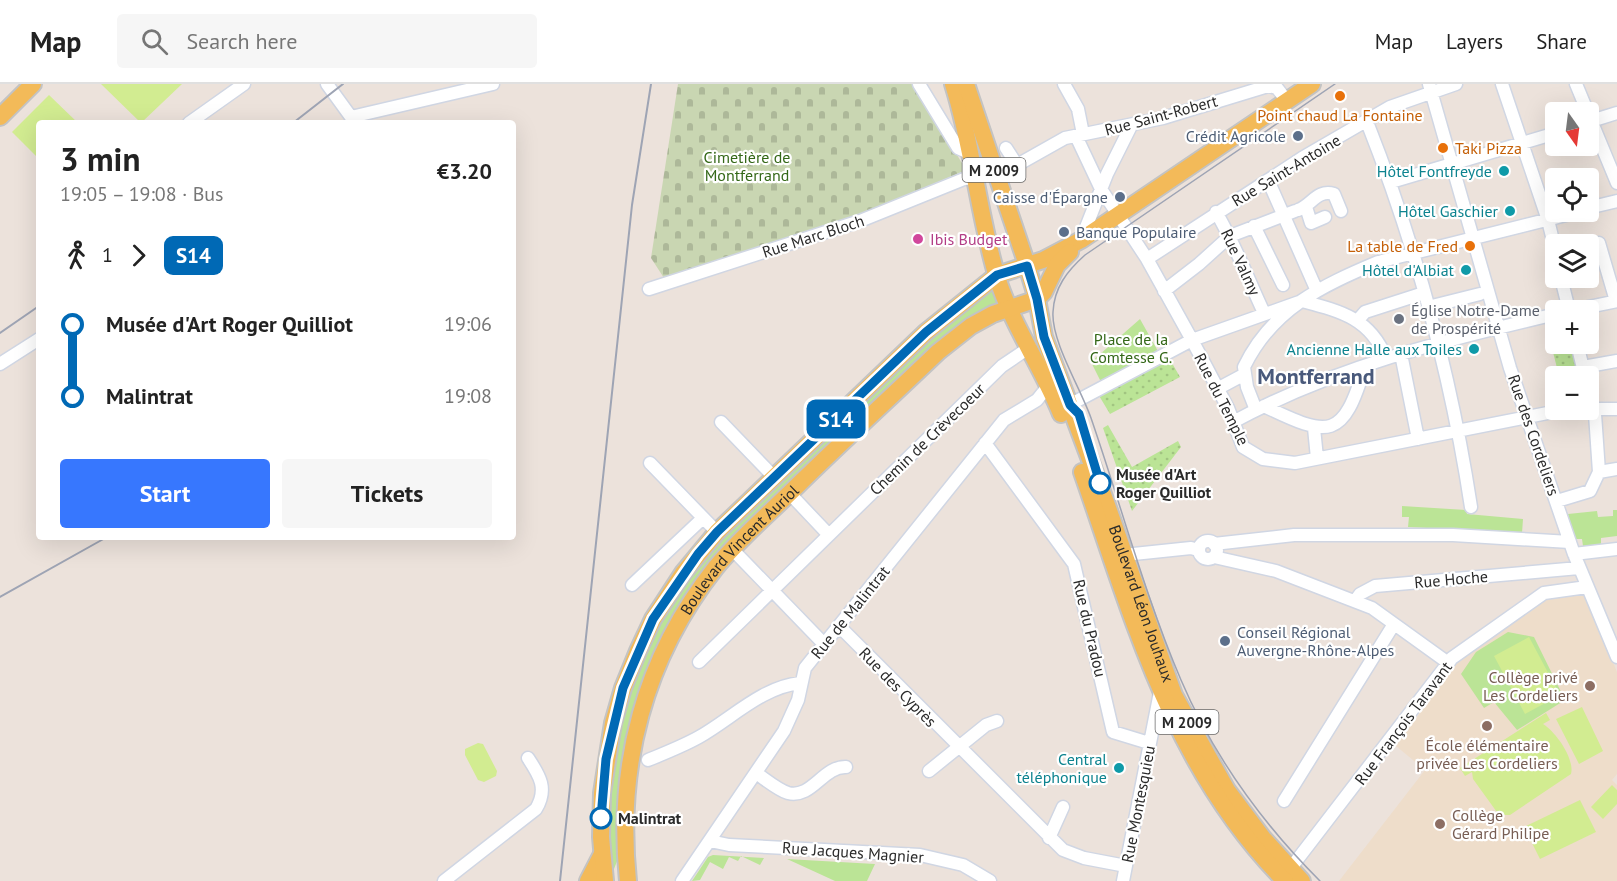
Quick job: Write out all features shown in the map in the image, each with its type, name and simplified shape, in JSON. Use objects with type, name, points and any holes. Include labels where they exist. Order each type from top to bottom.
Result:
[{"type":"main road","points":[[0,117],[33,84]]},
{"type":"main road","name":"M 2009","points":[[953,84],[971,154],[997,275],[1011,314]]},
{"type":"main road","name":"M 2009","points":[[966,84],[1025,261]]},
{"type":"main road","points":[[1025,261],[1081,240],[1122,219],[1312,84]]},
{"type":"main road","points":[[1011,314],[1037,299],[1044,292],[1057,265],[1081,240]]},
{"type":"main road","name":"Boulevard Vincent Auriol","points":[[605,881],[602,853],[603,779],[609,740],[623,688],[653,619],[683,573],[717,532],[926,332],[997,275],[1025,261]]},
{"type":"main road","name":"Boulevard Léon Jouhaux","points":[[1025,261],[1037,299],[1044,337],[1063,404],[1105,538],[1160,692],[1183,739],[1211,787],[1253,845],[1284,877],[1302,881]]},
{"type":"main road","name":"Boulevard Vincent Auriol","points":[[628,881],[626,783],[643,703],[674,629],[698,591],[732,549],[938,352],[971,326],[1011,314]]},
{"type":"main road","name":"Boulevard Léon Jouhaux","points":[[1011,314],[1049,385],[1063,404],[1124,555],[1156,650],[1189,725],[1227,790],[1284,877]]},
{"type":"main road","points":[[1105,538],[1124,555],[1119,559],[1116,570]]},
{"type":"main road","points":[[588,881],[602,853]]},
{"type":"main road","points":[[609,881],[626,857]]},
{"type":"street","points":[[193,120],[244,84]]},
{"type":"street","points":[[327,84],[347,120],[493,84]]},
{"type":"street","points":[[919,84],[958,148],[971,154]]},
{"type":"street","points":[[1064,84],[1078,109],[1079,135],[1101,189]]},
{"type":"street","name":"Rue Saint-Antoine","points":[[1147,259],[1216,212],[1390,107],[1430,88],[1456,84]]},
{"type":"street","points":[[1502,84],[1545,211]]},
{"type":"street","points":[[1576,84],[1583,102]]},
{"type":"street","name":"Rue Saint-Robert","points":[[1006,148],[1017,165],[1044,148],[1079,135],[1131,126],[1273,86],[1287,101]]},
{"type":"street","name":"Rue des Cordeliers","points":[[1430,88],[1499,328],[1527,415],[1579,568],[1617,657]]},
{"type":"street","points":[[1599,119],[1617,113]]},
{"type":"street","points":[[1367,122],[1391,182],[1428,307],[1459,430],[1471,507]]},
{"type":"street","points":[[1081,240],[1101,189],[1131,126]]},
{"type":"street","points":[[1391,182],[1545,136]]},
{"type":"street","points":[[1599,142],[1617,183]]},
{"type":"street","name":"Rue Marc Bloch","points":[[649,289],[860,221],[964,178],[975,178]]},
{"type":"street","points":[[1268,180],[1296,211],[1311,223],[1325,217]]},
{"type":"street","name":"Rue du Temple","points":[[1101,189],[1147,259],[1192,340],[1243,447],[1255,456],[1291,463],[1545,412]]},
{"type":"street","points":[[1164,291],[1209,257],[1230,236],[1296,211],[1318,195],[1327,192],[1334,194],[1341,211]]},
{"type":"street","points":[[1599,205],[1617,201]]},
{"type":"street","points":[[1296,211],[1317,291]]},
{"type":"street","name":"Rue Valmy","points":[[1216,212],[1230,236],[1235,252],[1264,313]]},
{"type":"street","points":[[1365,366],[1349,411],[1331,425],[1314,428],[1260,408],[1245,375],[1244,367],[1266,329],[1317,291],[1380,262],[1412,252],[1545,221]]},
{"type":"street","points":[[1254,226],[1283,285]]},
{"type":"street","points":[[1599,243],[1616,301],[1599,305]]},
{"type":"street","points":[[1358,320],[1365,312],[1424,293]]},
{"type":"street","points":[[1428,307],[1480,294]]},
{"type":"street","points":[[1037,400],[1063,404],[1192,340],[1302,301],[1338,311],[1358,320],[1380,343],[1386,358]]},
{"type":"street","points":[[1233,422],[1293,392],[1386,358],[1545,317]]},
{"type":"street","points":[[0,364],[36,341]]},
{"type":"street","name":"Chemin de Crèvecoeur","points":[[699,662],[1002,366],[1030,347]]},
{"type":"street","points":[[1401,354],[1418,439]]},
{"type":"street","points":[[1599,367],[1615,361]]},
{"type":"street","points":[[1217,389],[1245,375]]},
{"type":"street","name":"Rue de Malintrat","points":[[681,881],[784,731],[798,700],[805,668],[1004,420],[1037,400],[1049,385]]},
{"type":"street","points":[[1599,409],[1617,409]]},
{"type":"street","points":[[1557,501],[1590,491],[1599,472],[1592,420]]},
{"type":"street","points":[[721,422],[774,477]]},
{"type":"street","points":[[1314,428],[1317,458]]},
{"type":"street","name":"Rue du Pradou","points":[[985,443],[1074,564],[1113,732],[1149,743]]},
{"type":"street","points":[[650,463],[717,532]]},
{"type":"street","points":[[1599,472],[1617,469]]},
{"type":"street","points":[[793,497],[829,535]]},
{"type":"street","points":[[632,585],[703,518]]},
{"type":"street","points":[[1198,550],[1205,541],[1214,544],[1293,535],[1453,535],[1572,548],[1617,549]]},
{"type":"street","points":[[1214,544],[1217,553],[1214,557]]},
{"type":"street","points":[[732,549],[774,589],[825,644]]},
{"type":"street","points":[[1124,555],[1181,549],[1198,550]]},
{"type":"street","points":[[1198,550],[1204,559],[1214,557],[1266,568],[1372,608],[1447,663]]},
{"type":"street","name":"Rue Hoche","points":[[1355,601],[1360,594],[1375,586],[1579,568]]},
{"type":"street","name":"Rue François Taravant","points":[[1284,877],[1447,663],[1536,598],[1550,592],[1587,587]]},
{"type":"street","points":[[1284,801],[1394,624]]},
{"type":"street","name":"Rue des Cyprès","points":[[839,626],[1049,838],[1063,849],[1084,858],[1126,866]]},
{"type":"street","points":[[648,760],[697,738],[763,696],[788,685],[800,683]]},
{"type":"street","name":"Rue Montesquieu","points":[[1123,881],[1160,692]]},
{"type":"street","points":[[929,771],[986,724],[997,721]]},
{"type":"street","points":[[444,881],[536,809],[542,800],[543,783],[528,758]]},
{"type":"street","points":[[756,773],[788,793],[800,792],[831,769],[846,767]]},
{"type":"street","points":[[1049,838],[1063,807]]},
{"type":"street","name":"Rue Jacques Magnier","points":[[710,841],[729,845],[920,855],[963,865],[990,881]]},
{"type":"shaded area","points":[[1585,595],[1617,672],[1617,774],[1612,780],[1617,785],[1617,881],[1339,881],[1425,770],[1396,746],[1461,656],[1542,598]]},
{"type":"green space","points":[[101,84],[182,84],[144,120],[138,120]]},
{"type":"green space","name":"Cimetière de Montferrand","points":[[678,84],[915,84],[963,165],[962,172],[853,217],[664,278],[651,258]]},
{"type":"green space","points":[[49,95],[75,120],[36,120],[36,156],[12,132]]},
{"type":"green space","points":[[993,285],[1003,306],[732,542],[658,649],[619,856],[614,869],[608,867],[607,804],[619,719],[656,623],[711,546],[899,363]]},
{"type":"green space","name":"Place de la Comtesse G.","points":[[1140,319],[1159,353],[1101,382],[1091,362]]},
{"type":"green space","points":[[1554,354],[1577,354],[1580,366],[1556,366]]},
{"type":"green space","points":[[1168,356],[1180,377],[1110,414],[1098,394]]},
{"type":"green space","points":[[1108,425],[1132,467],[1178,441],[1181,447],[1132,511],[1103,428]]},
{"type":"green space","points":[[1402,506],[1466,510],[1467,514],[1523,519],[1522,533],[1408,527],[1409,517],[1402,517]]},
{"type":"green space","points":[[1613,510],[1617,510],[1617,536],[1601,538],[1601,545],[1583,546],[1582,539],[1574,539],[1568,514],[1597,511],[1598,517],[1613,516]]},
{"type":"green space","points":[[1508,632],[1534,637],[1565,700],[1517,730],[1494,702],[1484,708],[1461,674],[1476,652]]},
{"type":"green space","points":[[1529,637],[1560,695],[1525,714],[1494,656]]},
{"type":"green space","points":[[1582,707],[1603,751],[1579,764],[1556,719]]},
{"type":"green space","points":[[1546,713],[1550,720],[1543,724],[1563,746],[1570,761],[1571,774],[1510,815],[1499,815],[1473,779],[1472,772],[1465,776],[1460,768]]},
{"type":"green space","points":[[478,743],[483,744],[497,771],[496,776],[484,782],[478,780],[465,755],[465,749]]},
{"type":"green space","points":[[1612,785],[1617,790],[1617,804],[1603,819],[1591,807]]},
{"type":"green space","points":[[1580,800],[1596,832],[1540,859],[1524,827]]},
{"type":"green space","points":[[713,855],[741,857],[738,861],[729,857],[723,869],[710,862],[700,880],[692,881],[708,857]]},
{"type":"green space","points":[[743,857],[764,858],[760,865]]},
{"type":"green space","points":[[787,859],[875,864],[867,881],[835,881]]},
{"type":"tram line","points":[[1320,881],[1259,812],[1224,761],[1194,708],[1156,616],[1091,418],[1057,337],[1053,312],[1056,295],[1063,280],[1085,255],[1335,84]]},
{"type":"railway","points":[[297,120],[343,84]]},
{"type":"railway","points":[[560,881],[632,205],[651,84]]},
{"type":"railway","points":[[0,333],[36,308]]},
{"type":"railway","points":[[0,597],[102,540]]},
{"type":"bus line","name":"S14","points":[[601,818],[606,759],[623,688],[653,619],[683,573],[717,532],[926,332],[997,275],[1027,266],[1037,299],[1044,337],[1070,405],[1079,414],[1100,483]]},
{"type":"place","name":"Point chaud La Fontaine","points":[[1340,96]]},
{"type":"place","name":"Crédit Agricole","points":[[1298,136]]},
{"type":"place","name":"Taki Pizza","points":[[1443,148]]},
{"type":"place","name":"Hôtel Fontfreyde","points":[[1504,171]]},
{"type":"place","name":"Caisse d'Épargne","points":[[1120,197]]},
{"type":"place","name":"Hôtel Gaschier","points":[[1510,211]]},
{"type":"place","name":"Banque Populaire","points":[[1064,232]]},
{"type":"place","name":"Ibis Budget","points":[[918,239]]},
{"type":"place","name":"La table de Fred","points":[[1470,246]]},
{"type":"place","name":"Hôtel d'Albiat","points":[[1466,270]]},
{"type":"place","name":"Église Notre-Dame de Prospérité","points":[[1399,319]]},
{"type":"place","name":"Ancienne Halle aux Toiles","points":[[1474,349]]},
{"type":"place","name":"Musée d'Art Roger Quilliot","points":[[1100,483]]},
{"type":"place","name":"Conseil Régional Auvergne-Rhône-Alpes","points":[[1225,641]]},
{"type":"place","name":"Collège privé Les Cordeliers","points":[[1590,686]]},
{"type":"place","name":"École élémentaire privée Les Cordeliers","points":[[1487,726]]},
{"type":"place","name":"Central téléphonique","points":[[1119,768]]},
{"type":"place","name":"Malintrat","points":[[601,818]]},
{"type":"place","name":"Collège Gérard Philipe","points":[[1440,824]]},
{"type":"district","name":"Montferrand","points":[[1316,376]]}]
